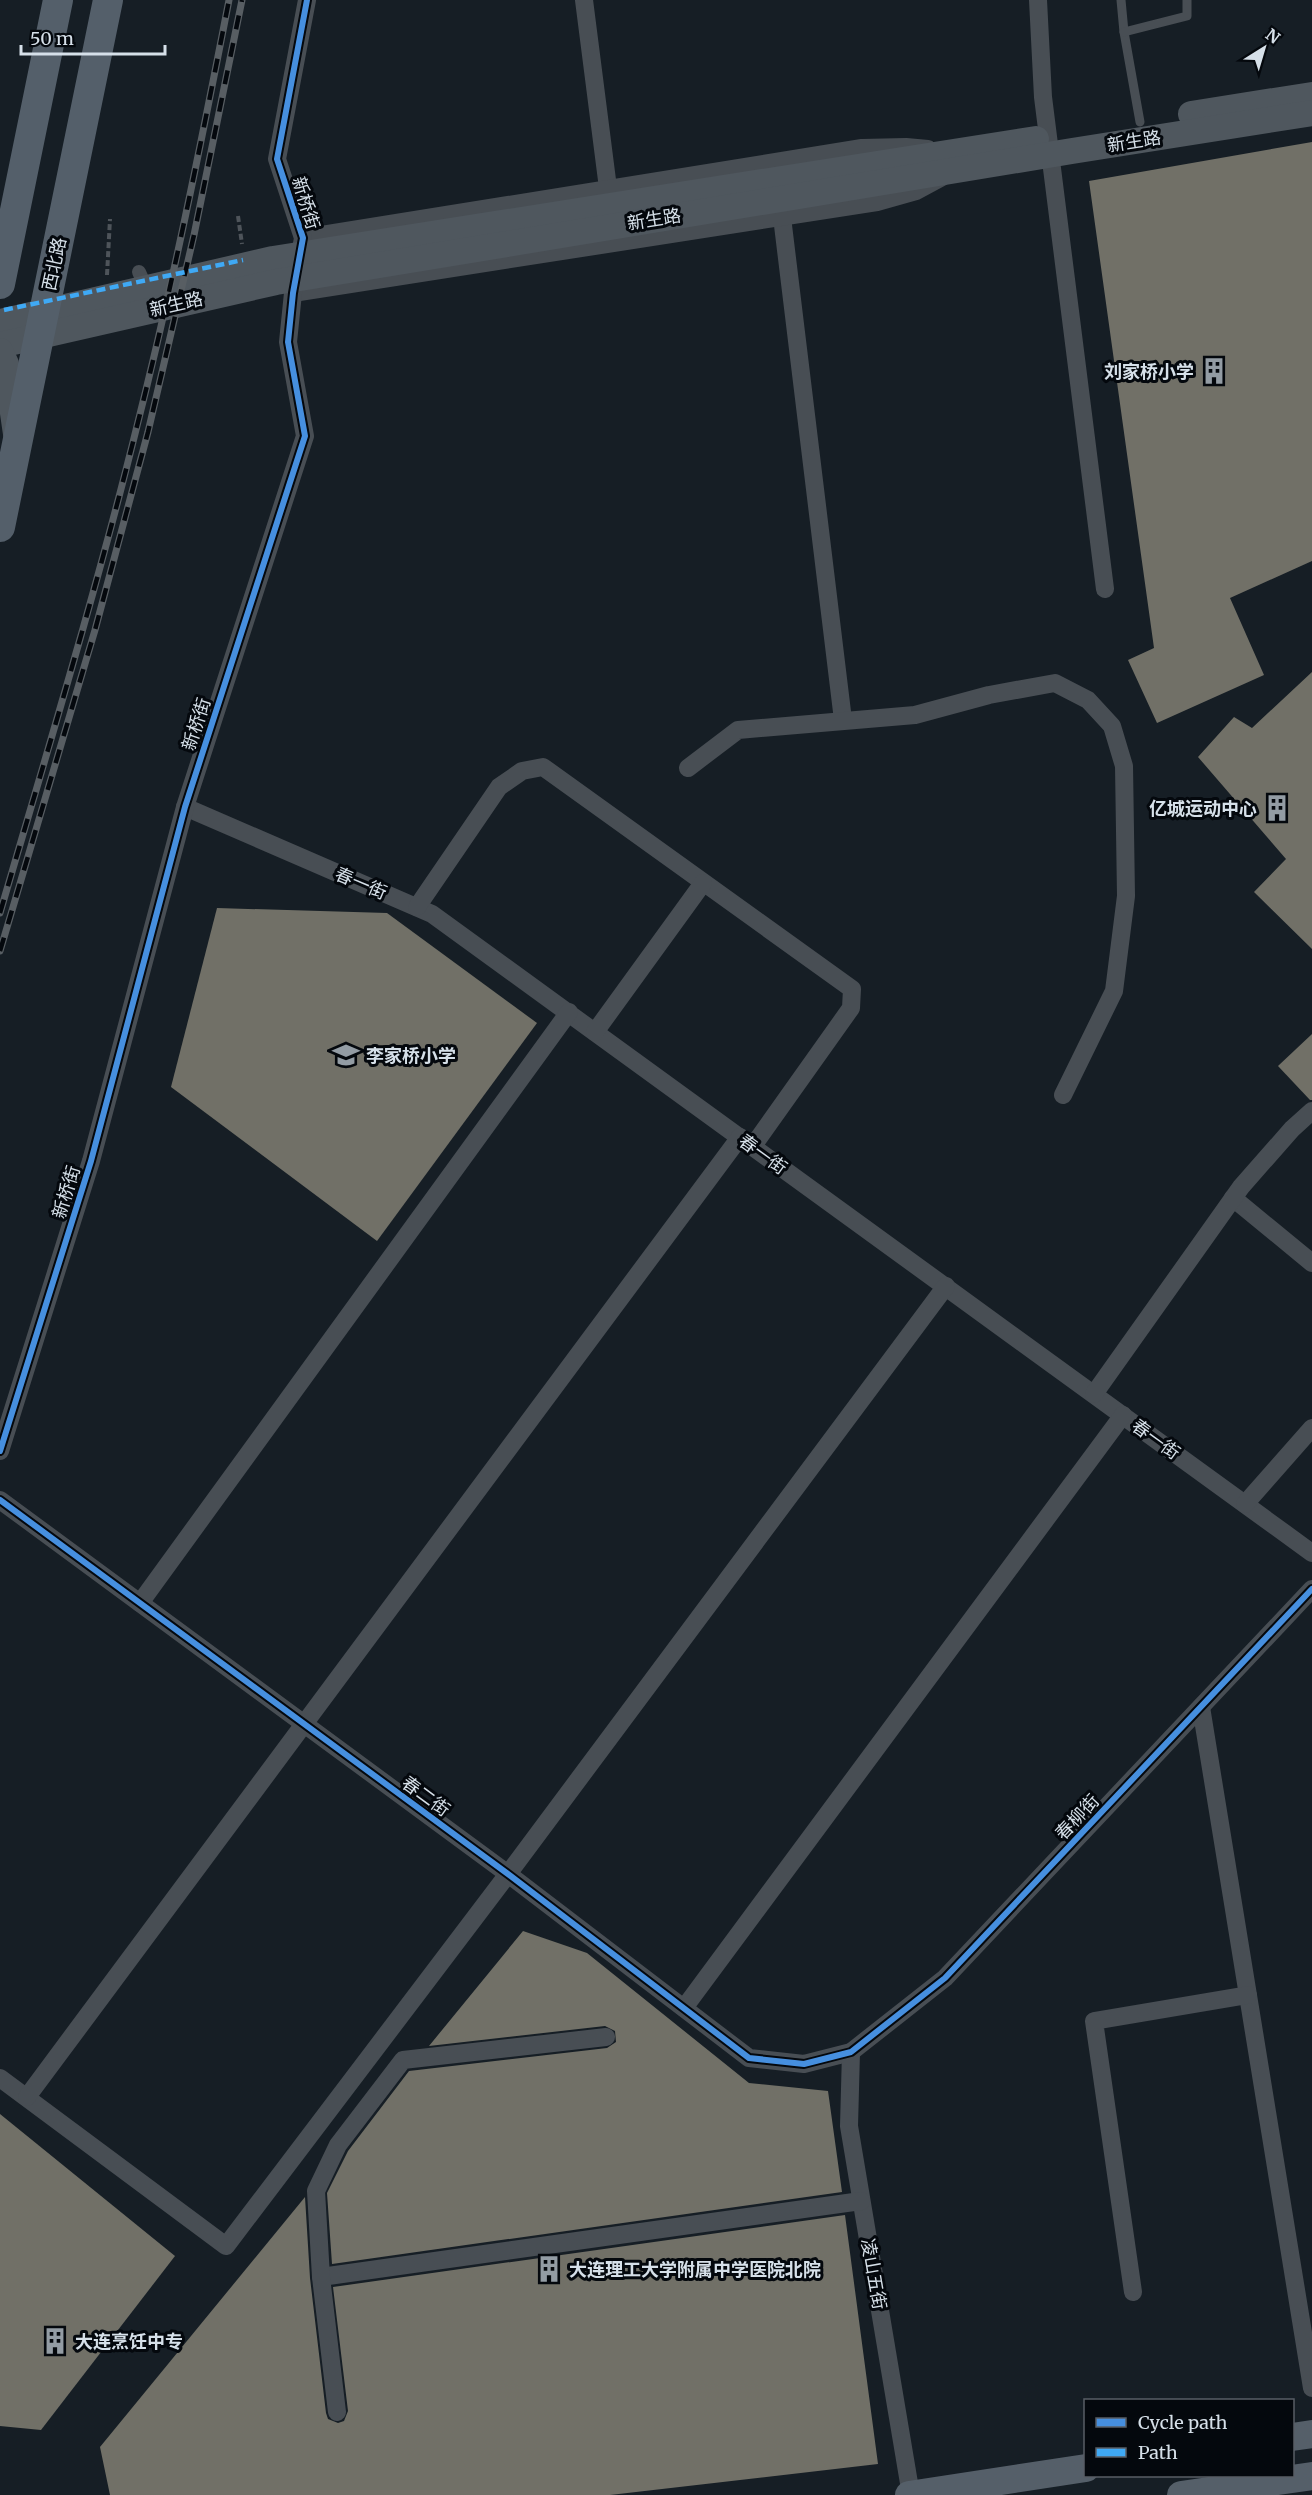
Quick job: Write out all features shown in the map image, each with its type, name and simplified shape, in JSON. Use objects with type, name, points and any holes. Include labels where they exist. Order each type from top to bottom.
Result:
[{"type":"highway","points":[[2,291],[58,0]]},
{"type":"highway","name":"西北路","points":[[0,527],[108,0]]},
{"type":"main road","name":"新生路","points":[[1049,146],[1140,122],[1312,95]]},
{"type":"main road","name":"新生路","points":[[1,357],[276,282],[551,226],[1049,146],[1312,114]]},
{"type":"main road","name":"新生路","points":[[2,291],[551,226]]},
{"type":"main road","points":[[17,443],[1,357],[35,358]]},
{"type":"main road","points":[[1294,2437],[1312,2434]]},
{"type":"main road","points":[[910,2495],[1084,2468]]},
{"type":"main road","points":[[1181,2495],[1312,2476]]},
{"type":"street","name":"新桥街","points":[[0,1451],[91,1161],[184,807],[305,436],[288,342],[293,293],[303,238],[277,159],[307,0]]},
{"type":"street","points":[[584,0],[608,188]]},
{"type":"street","points":[[1038,0],[1043,97],[1105,589]]},
{"type":"street","points":[[303,238],[862,148],[906,147],[954,161]]},
{"type":"street","points":[[293,293],[877,202],[916,191],[954,161]]},
{"type":"street","points":[[782,217],[843,720]]},
{"type":"street","points":[[2,291],[141,277],[243,260]]},
{"type":"street","points":[[688,768],[738,730],[915,715],[990,695],[1055,683],[1089,700],[1112,726],[1124,766],[1126,896],[1114,991],[1063,1095]]},
{"type":"street","points":[[27,2097],[304,1725],[746,1142],[851,1008],[852,989],[543,767],[522,771],[499,787],[417,906]]},
{"type":"street","name":"春一街","points":[[184,807],[432,914],[1312,1552]]},
{"type":"street","points":[[595,1032],[703,883]]},
{"type":"street","points":[[140,1603],[568,1012]]},
{"type":"street","points":[[1094,1394],[1233,1198],[1292,1129],[1312,1112]]},
{"type":"street","points":[[1233,1198],[1312,1263]]},
{"type":"street","points":[[0,2078],[226,2246],[508,1874],[946,1286]]},
{"type":"street","points":[[684,2008],[1123,1415]]},
{"type":"street","points":[[1245,1504],[1312,1428]]},
{"type":"street","name":"春二街","points":[[0,1500],[508,1874],[749,2058],[804,2064],[851,2052]]},
{"type":"street","name":"春柳街","points":[[851,2052],[945,1978],[1312,1589]]},
{"type":"street","points":[[1201,1707],[1312,2388]]},
{"type":"street","points":[[1133,2292],[1094,2021],[1248,1995]]},
{"type":"street","points":[[338,2412],[321,2277],[316,2191],[338,2145],[403,2060],[606,2037]]},
{"type":"street","name":"凌山五街","points":[[851,2052],[849,2126],[910,2495]]},
{"type":"street","points":[[321,2277],[861,2201]]},
{"type":"lane","points":[[1122,0],[1124,32],[1140,122]]},
{"type":"lane","points":[[1124,32],[1187,16],[1187,0]]},
{"type":"path","points":[[238,216],[243,260]]},
{"type":"path","points":[[110,219],[107,281],[141,277]]},
{"type":"building","name":"刘家桥小学","points":[[1312,142],[1312,561],[1230,598],[1264,675],[1157,723],[1128,660],[1154,648],[1089,181]]},
{"type":"building","name":"亿城运动中心","points":[[1312,672],[1312,949],[1254,892],[1286,859],[1198,757],[1234,717],[1252,728]]},
{"type":"building","name":"李家桥小学","points":[[217,908],[387,913],[537,1023],[377,1241],[171,1087]]},
{"type":"building","points":[[1312,1034],[1312,1100],[1310,1100],[1278,1066]]},
{"type":"building","points":[[523,1931],[587,1953],[749,2083],[828,2091],[842,2192],[332,2264],[327,2193],[348,2151],[409,2071],[607,2048],[616,2042],[615,2031],[605,2026],[429,2046]]},
{"type":"building","name":"大连烹饪中专","points":[[0,2114],[175,2256],[41,2430],[0,2426]]},
{"type":"building","points":[[305,2197],[310,2278],[326,2413],[328,2419],[338,2423],[344,2421],[348,2411],[333,2287],[845,2215],[878,2464],[610,2495],[110,2495],[100,2447]]},
{"type":"railway","points":[[0,913],[121,491],[186,216],[229,0]]},
{"type":"railway","points":[[0,951],[95,630],[148,432],[194,235],[242,0]]},
{"type":"marked path","points":[[4,310],[243,260]]},
{"type":"cycle path","points":[[0,1451],[91,1161],[185,807],[305,436],[288,342],[293,293],[303,238],[277,159],[307,0]]},
{"type":"cycle path","points":[[0,1500],[508,1874],[749,2058],[804,2064],[851,2052],[945,1978],[1312,1589]]},
{"type":"place","name":"刘家桥小学","points":[[1214,371]]},
{"type":"place","name":"亿城运动中心","points":[[1277,808]]},
{"type":"place","name":"李家桥小学","points":[[346,1055]]},
{"type":"place","name":"大连理工大学附属中学医院北院","points":[[549,2269]]},
{"type":"place","name":"大连烹饪中专","points":[[55,2341]]}]
